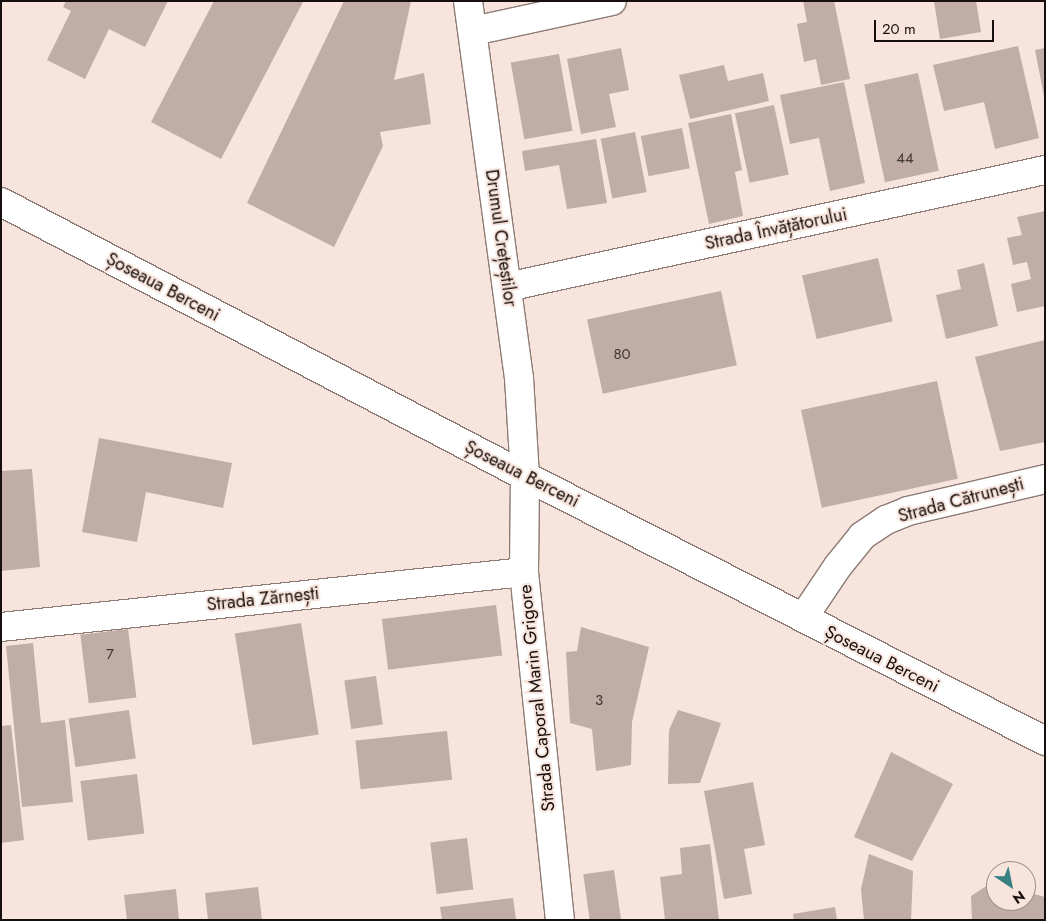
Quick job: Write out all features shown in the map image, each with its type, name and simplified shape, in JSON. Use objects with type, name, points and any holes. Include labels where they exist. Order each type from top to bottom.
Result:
[{"type":"street","name":"Drumul Crețeștilor","points":[[468,1],[519,378],[525,476]]},
{"type":"street","points":[[473,31],[612,1]]},
{"type":"street","name":"Strada Învățătorului","points":[[507,287],[1045,170]]},
{"type":"street","name":"Șoseaua Berceni","points":[[1,202],[525,476],[1045,741]]},
{"type":"street","name":"Strada Caporal Marin Grigore","points":[[525,476],[524,572],[560,920]]},
{"type":"street","name":"Strada Cătrunești","points":[[803,618],[838,566],[862,536],[886,520],[908,511],[1045,479]]},
{"type":"street","name":"Strada Zărnești","points":[[1,626],[524,572]]},
{"type":"building","points":[[66,1],[168,1],[145,47],[109,29],[85,79],[47,60],[71,11],[63,7]]},
{"type":"building","points":[[214,1],[303,2],[221,159],[151,122]]},
{"type":"building","points":[[344,1],[411,1],[394,80],[424,73],[431,124],[380,132],[383,146],[334,247],[247,203]]},
{"type":"building","points":[[803,1],[834,1],[850,79],[821,85],[816,59],[804,62],[797,24],[807,22]]},
{"type":"building","points":[[934,1],[976,1],[981,32],[940,39]]},
{"type":"building","points":[[1018,46],[1039,138],[995,149],[984,102],[944,111],[933,65]]},
{"type":"building","points":[[621,48],[629,90],[609,94],[616,127],[581,134],[567,59]]},
{"type":"building","points":[[1045,48],[1045,96],[1044,96],[1035,50]]},
{"type":"building","points":[[559,54],[573,131],[524,139],[511,63]]},
{"type":"building","points":[[724,65],[728,81],[763,73],[769,101],[690,119],[679,75]]},
{"type":"building","points":[[918,73],[939,171],[885,182],[864,84]]},
{"type":"building","points":[[844,82],[865,183],[830,191],[819,138],[790,144],[780,95]]},
{"type":"building","points":[[774,105],[789,174],[750,183],[735,113]]},
{"type":"building","points":[[731,114],[742,170],[735,172],[743,216],[709,224],[688,123]]},
{"type":"building","points":[[682,128],[690,168],[649,176],[641,136]]},
{"type":"building","points":[[635,132],[647,192],[612,199],[601,139]]},
{"type":"building","points":[[596,139],[607,203],[567,209],[559,165],[525,171],[522,151]]},
{"type":"building","points":[[1045,211],[1045,306],[1017,312],[1011,284],[1031,279],[1027,262],[1013,265],[1007,238],[1022,235],[1017,217]]},
{"type":"building","points":[[878,258],[893,321],[817,339],[802,276]]},
{"type":"building","points":[[984,263],[998,326],[946,339],[936,295],[961,289],[957,270]]},
{"type":"building","points":[[721,291],[737,365],[603,394],[587,319]]},
{"type":"building","points":[[1045,340],[1045,442],[1000,451],[975,357]]},
{"type":"building","points":[[937,381],[958,479],[822,508],[801,410]]},
{"type":"building","points":[[99,438],[232,463],[223,508],[146,492],[137,542],[82,532]]},
{"type":"building","points":[[32,469],[40,567],[1,571],[1,471]]},
{"type":"building","points":[[496,605],[502,656],[388,670],[382,619]]},
{"type":"building","points":[[301,623],[319,735],[253,745],[235,633]]},
{"type":"building","points":[[581,627],[649,647],[632,722],[631,765],[596,771],[592,729],[570,723],[566,652],[577,651]]},
{"type":"building","points":[[128,629],[136,697],[89,703],[80,635]]},
{"type":"building","points":[[33,643],[41,723],[65,720],[73,802],[22,807],[6,646]]},
{"type":"building","points":[[376,676],[383,725],[351,729],[344,680]]},
{"type":"building","points":[[129,710],[136,759],[75,767],[69,718]]},
{"type":"building","points":[[678,710],[721,723],[700,783],[668,784],[669,730]]},
{"type":"building","points":[[11,725],[24,840],[1,843],[1,726]]},
{"type":"building","points":[[447,731],[452,780],[361,789],[356,741]]},
{"type":"building","points":[[891,752],[953,784],[912,861],[854,837]]},
{"type":"building","points":[[137,774],[144,834],[88,840],[80,781]]},
{"type":"building","points":[[753,782],[765,845],[744,849],[752,894],[724,899],[704,791]]},
{"type":"building","points":[[467,838],[473,890],[437,894],[430,843]]},
{"type":"building","points":[[710,844],[719,920],[665,920],[660,877],[682,874],[680,848]]},
{"type":"building","points":[[869,854],[913,871],[911,920],[864,920],[861,889]]},
{"type":"building","points":[[614,870],[621,920],[590,920],[583,874]]},
{"type":"building","points":[[986,886],[986,911],[1036,911],[1036,895],[1045,897],[1045,920],[972,920],[971,896]]},
{"type":"building","points":[[258,887],[262,920],[208,920],[205,893]]},
{"type":"building","points":[[176,889],[179,920],[127,920],[124,895]]},
{"type":"building","points":[[513,898],[516,920],[442,920],[440,907]]},
{"type":"building","points":[[835,907],[837,920],[794,920],[793,914]]}]
